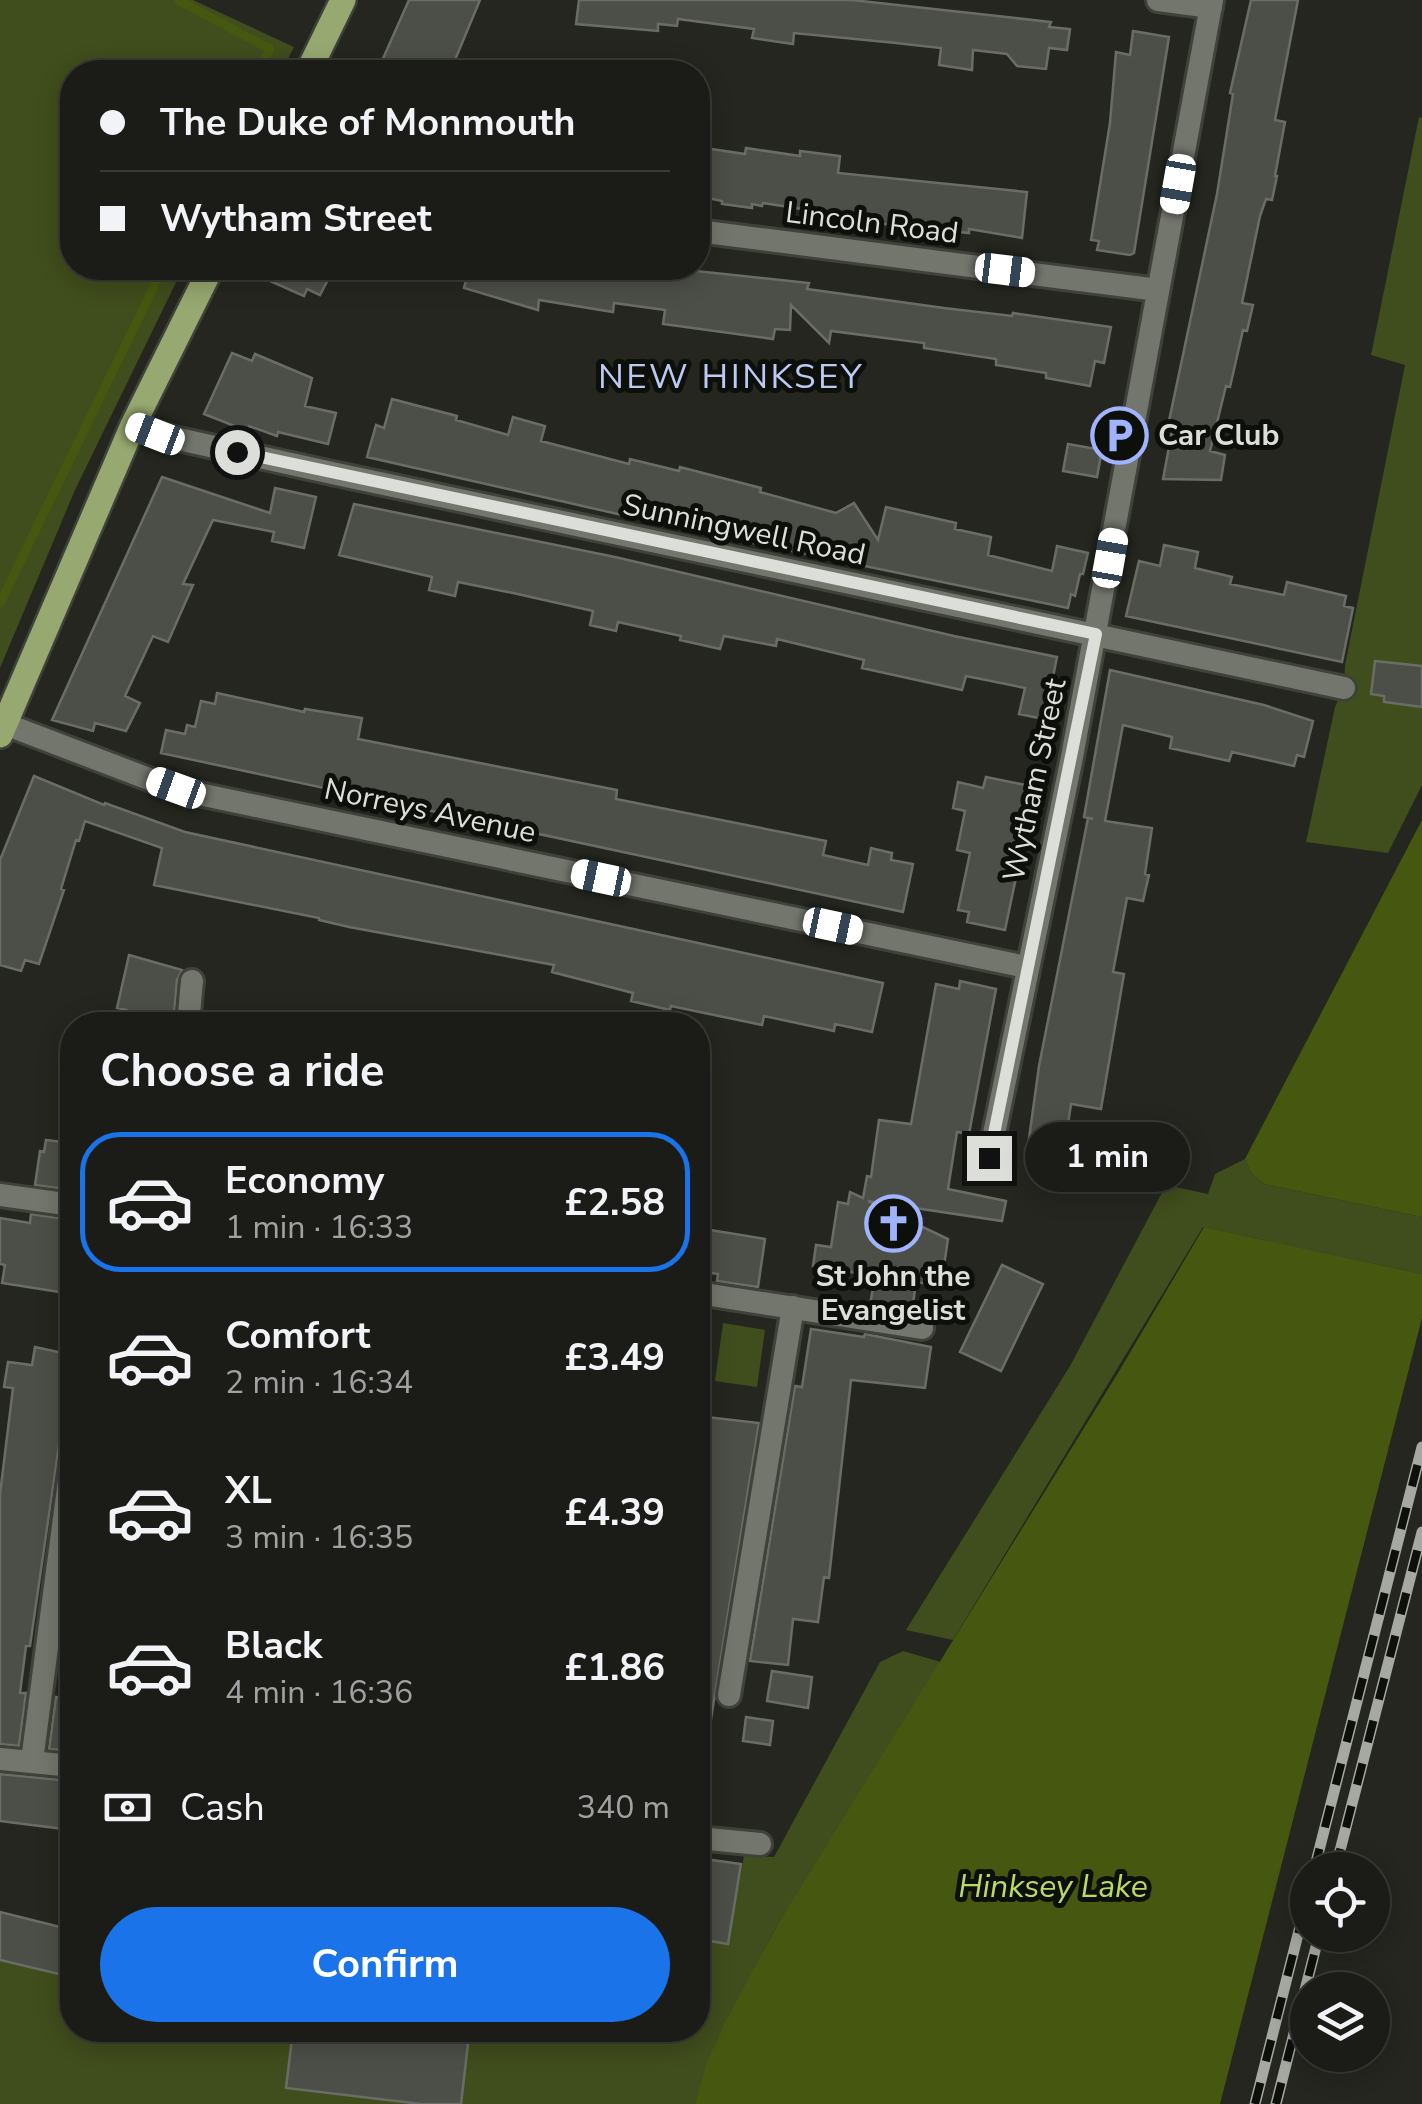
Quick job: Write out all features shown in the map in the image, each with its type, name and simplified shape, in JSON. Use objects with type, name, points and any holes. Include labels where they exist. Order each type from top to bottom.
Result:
[{"type":"main road","points":[[314,60],[343,0]]},
{"type":"main road","points":[[2,730],[133,425],[206,280]]},
{"type":"street","points":[[1158,0],[1212,4]]},
{"type":"street","name":"Wytham Street","points":[[989,1158],[1096,634],[1212,4]]},
{"type":"street","name":"Lincoln Road","points":[[710,233],[1158,290]]},
{"type":"street","name":"Sunningwell Road","points":[[133,425],[332,474],[1344,688]]},
{"type":"street","name":"Norreys Avenue","points":[[2,730],[176,788],[1026,967]]},
{"type":"street","points":[[189,1012],[192,980]]},
{"type":"street","points":[[0,1195],[60,1203]]},
{"type":"street","points":[[710,1295],[922,1328]]},
{"type":"street","points":[[729,1694],[793,1306]]},
{"type":"street","points":[[32,1761],[60,1549]]},
{"type":"street","points":[[0,1758],[60,1764]]},
{"type":"street","points":[[710,1839],[760,1844]]},
{"type":"shaded area","points":[[0,0],[193,0],[294,47],[287,60],[60,60],[60,280],[177,280],[75,490],[0,668]]},
{"type":"shaded area","points":[[1419,117],[1422,785],[1388,853],[1306,842],[1335,707],[1344,688],[1345,665],[1405,365],[1371,355]]},
{"type":"shaded area","points":[[1245,1159],[1251,1173],[1264,1184],[1422,1217],[1422,1274],[1203,1227],[953,1640],[906,1630],[1070,1366],[1166,1185],[1208,1194],[1215,1174]]},
{"type":"shaded area","points":[[723,1323],[765,1330],[757,1387],[715,1381]]},
{"type":"shaded area","points":[[903,1651],[941,1662],[774,1931],[716,2042],[695,2104],[0,2104],[0,1960],[60,1972],[60,2042],[710,2042],[710,1942],[728,1944],[744,1856],[774,1857],[880,1662]]},
{"type":"water","points":[[1422,820],[1422,1217],[1264,1184],[1251,1173],[1245,1159]]},
{"type":"water","name":"Hinksey Lake","points":[[1204,1227],[1422,1274],[1422,1318],[1220,2104],[695,2104],[707,2062],[725,2022],[778,1924]]},
{"type":"building","points":[[409,0],[480,0],[455,60],[382,60]]},
{"type":"building","points":[[579,0],[852,0],[1051,22],[1049,27],[1070,29],[1067,50],[1049,48],[1046,69],[1017,66],[1007,54],[973,50],[972,70],[939,65],[941,48],[794,33],[793,44],[752,38],[754,29],[678,19],[677,26],[658,24],[658,31],[576,24]]},
{"type":"building","points":[[1251,0],[1298,0],[1275,120],[1285,122],[1277,176],[1272,200],[1266,199],[1260,216],[1242,303],[1253,305],[1247,331],[1243,330],[1210,451],[1225,455],[1221,480],[1163,479],[1172,431],[1169,421],[1217,194],[1233,94],[1230,93]]},
{"type":"building","points":[[1133,31],[1169,37],[1134,253],[1130,255],[1097,250],[1099,241],[1091,240],[1110,123],[1116,52],[1130,55]]},
{"type":"building","points":[[746,148],[800,156],[800,151],[840,156],[838,173],[1027,192],[1022,238],[969,229],[969,233],[865,222],[866,219],[763,203],[752,204],[752,208],[710,198],[710,149],[745,154]]},
{"type":"building","points":[[710,272],[809,283],[807,289],[944,308],[1111,327],[1104,363],[1095,361],[1090,386],[1046,378],[1046,373],[996,365],[996,359],[924,348],[924,343],[831,331],[829,343],[791,305],[790,330],[775,329],[773,339],[663,324],[665,310],[614,303],[613,312],[539,300],[538,310],[464,288],[466,280],[710,280]]},
{"type":"building","points":[[268,280],[328,280],[320,295],[307,289],[304,296]]},
{"type":"building","points":[[232,353],[252,361],[255,354],[312,378],[305,406],[336,413],[328,444],[278,432],[277,436],[249,426],[247,431],[204,414]]},
{"type":"building","points":[[392,399],[457,416],[456,420],[508,435],[513,417],[545,426],[541,441],[629,464],[630,459],[679,471],[680,467],[836,513],[854,503],[878,540],[886,507],[956,523],[955,529],[991,537],[988,555],[1052,571],[1057,546],[1088,553],[1068,608],[666,525],[367,457],[376,425],[384,428]]},
{"type":"building","points":[[1068,444],[1102,450],[1097,477],[1063,471]]},
{"type":"building","points":[[162,477],[270,513],[275,488],[316,497],[304,548],[272,541],[274,532],[213,520],[183,584],[193,585],[168,642],[153,636],[125,696],[140,703],[126,731],[95,723],[93,731],[52,720]]},
{"type":"building","points":[[354,504],[615,557],[1057,657],[1049,697],[1058,699],[1053,721],[1019,714],[1025,688],[966,676],[962,690],[862,668],[864,660],[777,639],[776,646],[724,636],[720,649],[618,622],[616,631],[590,625],[593,611],[458,582],[455,596],[429,590],[432,577],[339,555]]},
{"type":"building","points":[[1164,545],[1198,552],[1195,568],[1232,577],[1230,584],[1284,595],[1287,582],[1346,596],[1344,606],[1353,608],[1342,662],[1126,616],[1139,561],[1160,566]]},
{"type":"building","points":[[1375,661],[1422,666],[1422,707],[1384,702],[1384,696],[1371,694]]},
{"type":"building","points":[[1110,670],[1264,705],[1313,721],[1304,757],[1297,755],[1294,766],[1232,752],[1229,761],[1170,748],[1172,737],[1123,725],[1105,821],[1152,828],[1145,874],[1149,875],[1143,901],[1127,898],[1113,972],[1124,974],[1101,1109],[1071,1104],[1064,1152],[1028,1146],[1039,1066],[1088,818],[1093,819],[1084,817]]},
{"type":"building","points":[[217,693],[304,712],[305,709],[362,718],[358,739],[617,790],[616,799],[826,841],[823,855],[868,865],[871,848],[892,853],[891,860],[913,864],[903,912],[161,753],[166,730],[185,734],[187,725],[195,727],[201,701],[215,704]]},
{"type":"building","points":[[34,776],[185,832],[883,983],[872,1032],[835,1024],[834,1031],[764,1016],[762,1025],[710,1012],[671,1006],[670,1010],[631,1001],[633,993],[552,972],[554,965],[154,885],[162,848],[85,821],[39,964],[25,960],[21,971],[0,965],[0,860]]},
{"type":"building","points":[[986,777],[1035,787],[1005,930],[967,922],[969,912],[958,910],[970,853],[957,850],[965,811],[953,808],[958,782],[983,788]]},
{"type":"building","points":[[129,955],[182,970],[177,980],[174,1012],[127,1012],[117,1008]]},
{"type":"building","points":[[960,981],[996,989],[969,1134],[957,1132],[948,1189],[1006,1201],[1002,1221],[868,1201],[948,1239],[941,1286],[916,1282],[912,1311],[870,1305],[875,1276],[813,1266],[816,1245],[831,1247],[838,1202],[848,1204],[850,1192],[863,1198],[867,1176],[871,1177],[879,1120],[911,1124],[936,984],[959,989]]},
{"type":"building","points":[[46,1140],[60,1142],[60,1188],[35,1185],[40,1151],[44,1152]]},
{"type":"building","points":[[31,1214],[60,1218],[60,1292],[2,1283],[5,1265],[0,1264],[0,1218],[30,1223]]},
{"type":"building","points":[[710,1230],[765,1239],[758,1287],[717,1281],[718,1274],[710,1273]]},
{"type":"building","points":[[1002,1265],[1043,1284],[1001,1371],[960,1352]]},
{"type":"building","points":[[811,1329],[864,1337],[865,1334],[931,1347],[925,1388],[851,1380],[829,1578],[824,1577],[818,1622],[793,1619],[788,1665],[750,1661],[795,1386],[802,1387]]},
{"type":"building","points":[[35,1347],[60,1352],[60,1438],[30,1646],[26,1646],[20,1693],[26,1693],[19,1746],[0,1744],[0,1494],[13,1388],[4,1387],[8,1362],[32,1365]]},
{"type":"building","points":[[710,1417],[759,1423],[710,1719]]},
{"type":"building","points":[[772,1671],[812,1677],[808,1708],[767,1701]]},
{"type":"building","points":[[56,1697],[60,1698],[60,1750],[49,1749]]},
{"type":"building","points":[[746,1717],[773,1721],[770,1745],[743,1741]]},
{"type":"building","points":[[0,1774],[60,1780],[60,1828],[0,1821]]},
{"type":"building","points":[[710,1860],[741,1864],[728,1944],[710,1941]]},
{"type":"building","points":[[0,1912],[60,1927],[60,1974],[0,1960]]},
{"type":"building","points":[[292,2042],[468,2042],[461,2104],[421,2104],[286,2088]]},
{"type":"waterway","points":[[178,0],[270,49],[264,60]]},
{"type":"waterway","points":[[0,603],[157,280]]},
{"type":"railway","points":[[1319,1852],[1422,1447]]},
{"type":"railway","points":[[1340,1852],[1422,1532]]},
{"type":"railway","points":[[1255,2104],[1294,1952]]},
{"type":"railway","points":[[1276,2104],[1315,1952]]},
{"type":"place","name":"Car Club","points":[[1119,435]]},
{"type":"place","name":"St John the Evangelist","points":[[893,1224]]},
{"type":"district","name":"NEW HINKSEY","points":[[731,376]]},
{"type":"route","points":[[237,452],[1096,634],[989,1158]]}]
